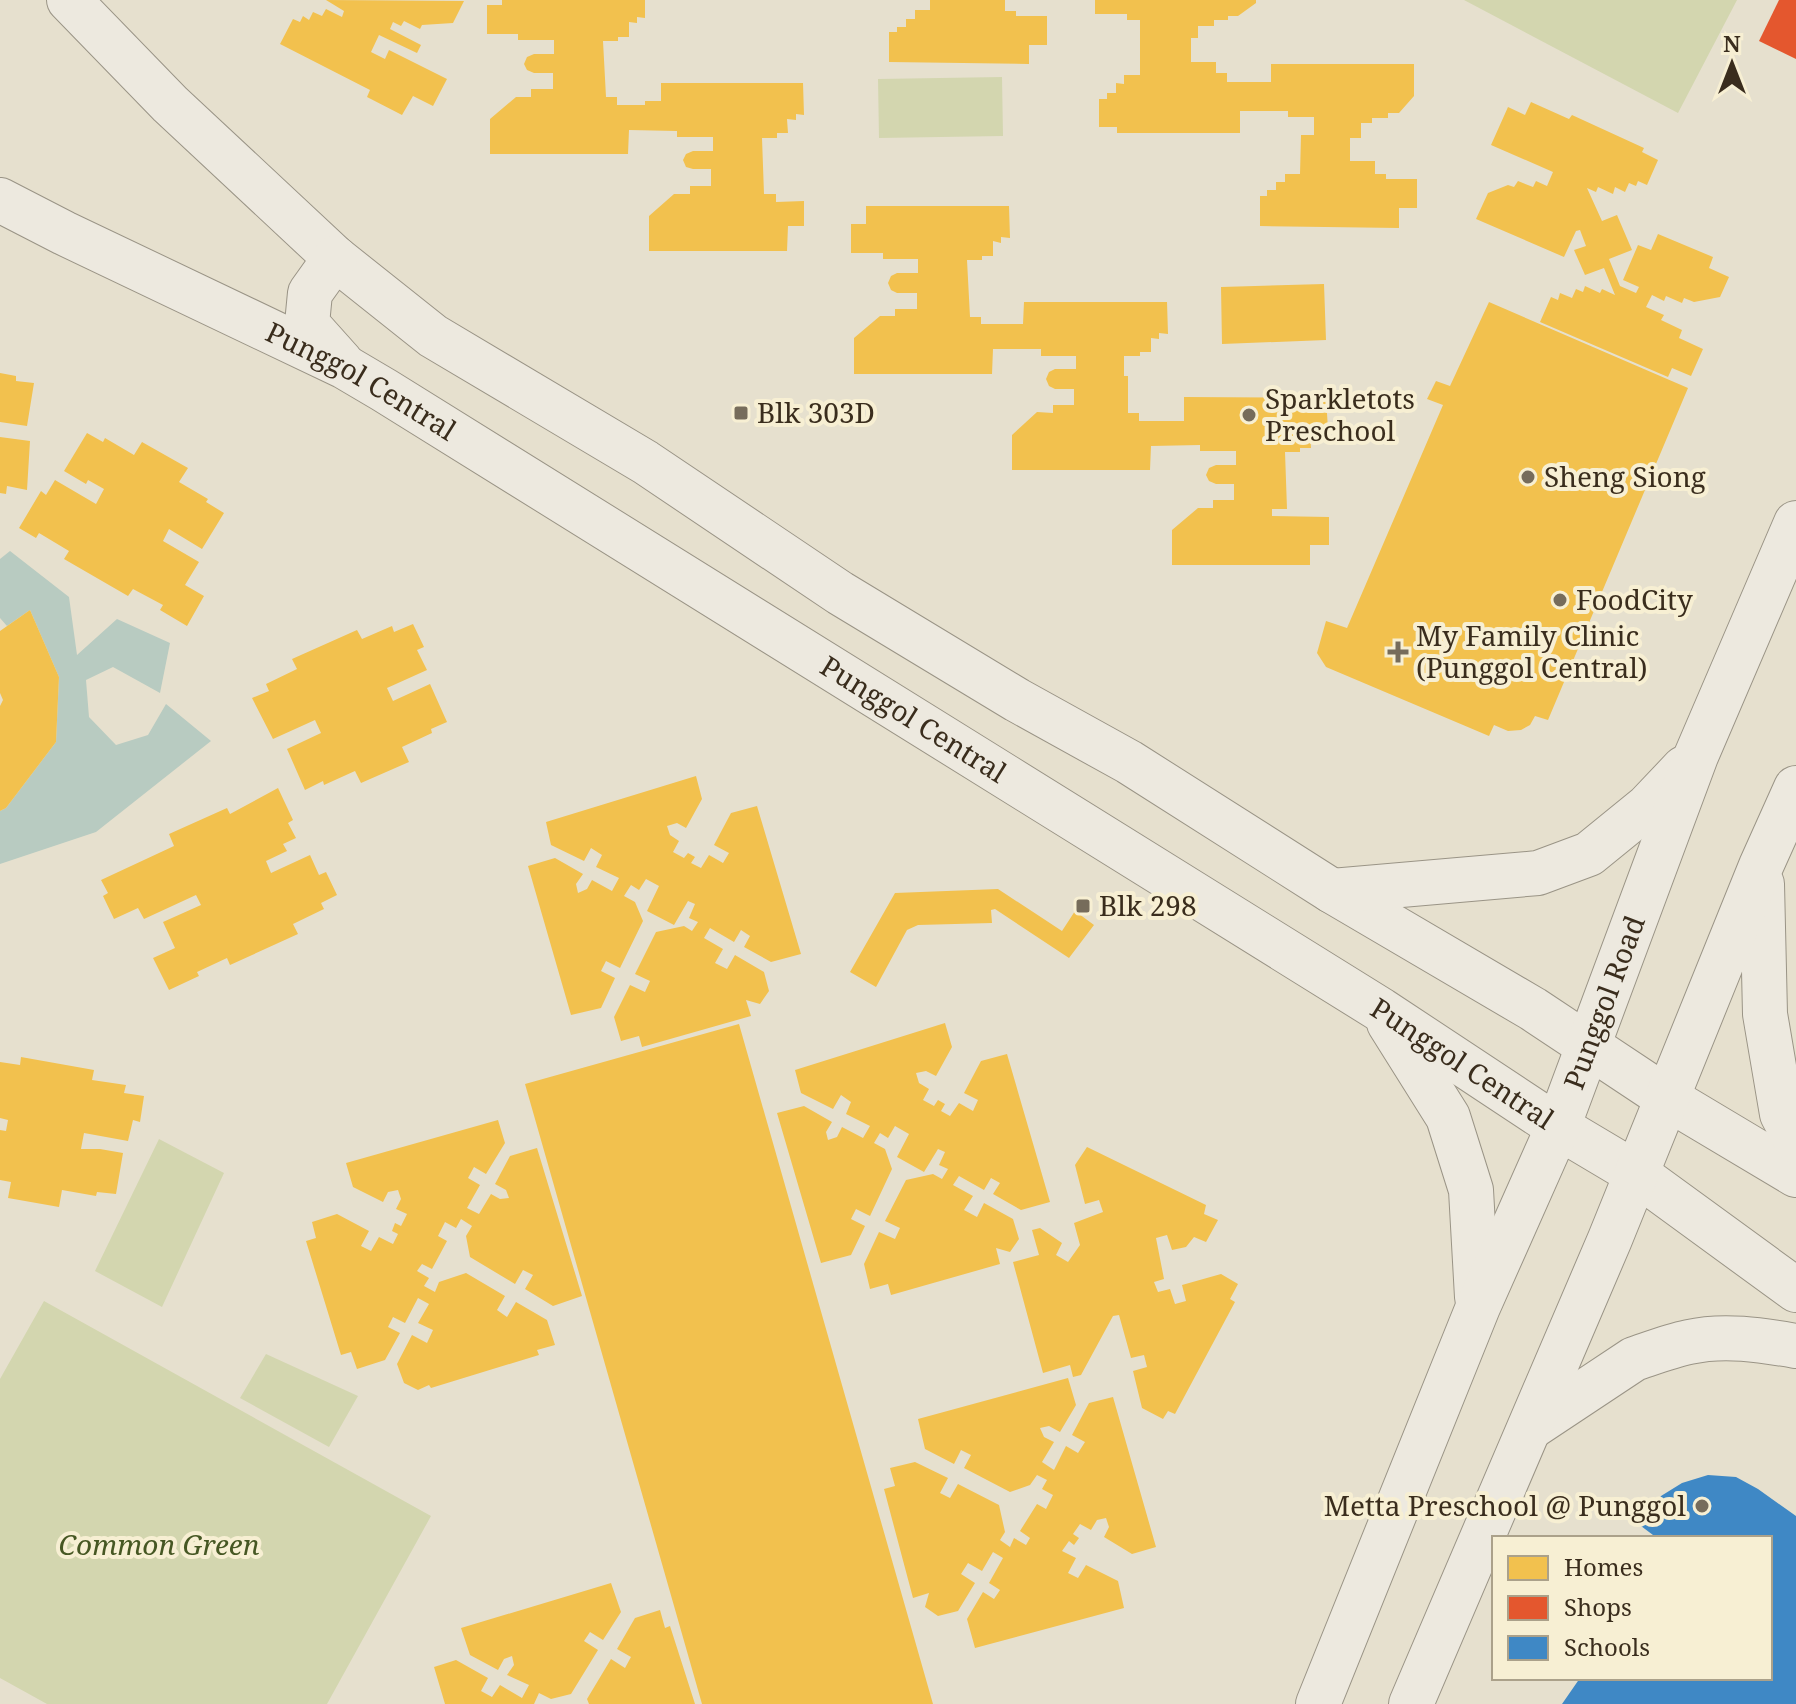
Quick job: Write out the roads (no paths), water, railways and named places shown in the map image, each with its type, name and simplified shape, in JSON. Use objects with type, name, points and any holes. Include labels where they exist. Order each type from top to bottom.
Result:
[{"type":"main road","points":[[69,0],[170,104],[335,258],[433,336],[645,462],[840,593],[1017,700],[1129,762],[1332,891],[1533,1009],[1667,1098],[1796,1175]]},
{"type":"main road","name":"Punggol Central","points":[[0,200],[345,367],[1381,1010],[1558,1127],[1637,1174],[1796,1290]]},
{"type":"main road","points":[[0,227],[64,233]]},
{"type":"main road","points":[[335,258],[310,293],[307,324],[345,367]]},
{"type":"main road","name":"Punggol Road","points":[[1318,1704],[1478,1307],[1558,1127],[1696,756],[1796,523]]},
{"type":"main road","points":[[1332,891],[1538,873],[1589,854],[1648,806],[1696,756]]},
{"type":"main road","points":[[1411,1704],[1637,1174],[1761,866],[1796,788]]},
{"type":"main road","points":[[1761,866],[1765,1014],[1782,1114],[1796,1141]]},
{"type":"main road","points":[[1381,1010],[1448,1117],[1471,1190],[1478,1307]]},
{"type":"main road","points":[[1530,1428],[1634,1359],[1652,1353],[1705,1340],[1747,1338],[1796,1346]]},
{"type":"place","name":"Blk 303D","points":[[741,413]]},
{"type":"place","name":"Sparkletots Preschool","points":[[1249,415]]},
{"type":"place","name":"Sheng Siong","points":[[1528,477]]},
{"type":"place","name":"FoodCity","points":[[1560,600]]},
{"type":"place","name":"My Family Clinic (Punggol Central)","points":[[1398,652]]},
{"type":"place","name":"Blk 298","points":[[1083,906]]},
{"type":"place","name":"Metta Preschool @ Punggol","points":[[1702,1506]]},
{"type":"park label","name":"Common Green","points":[[159,1545]]}]
